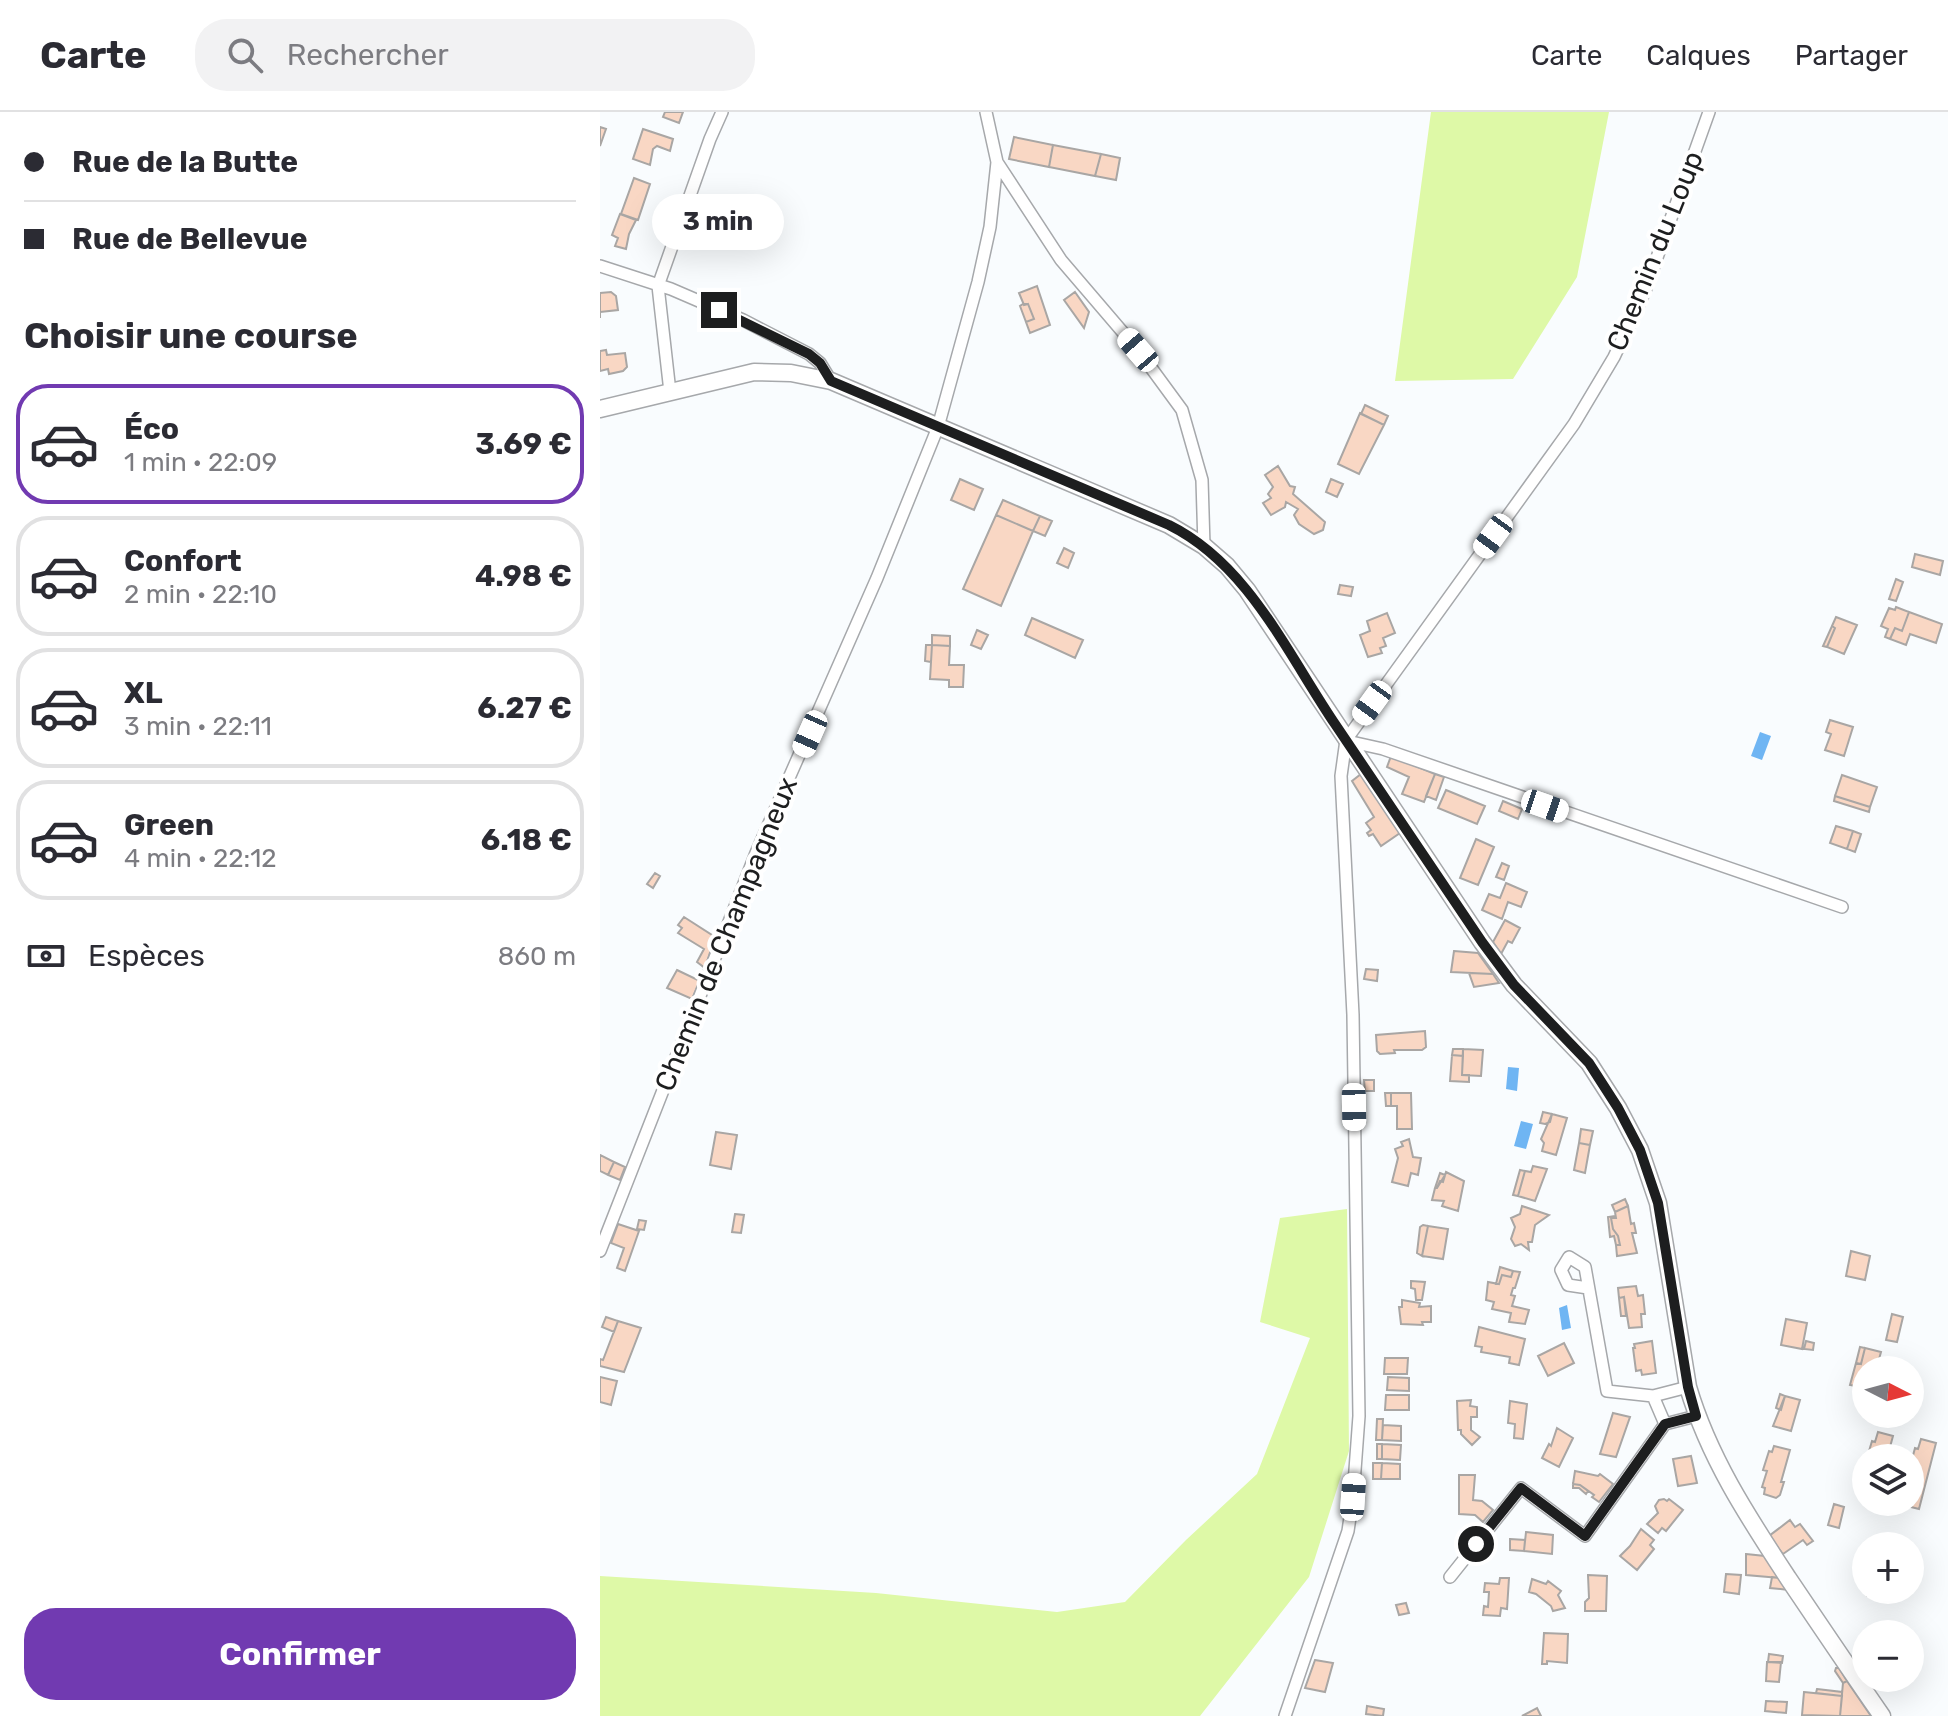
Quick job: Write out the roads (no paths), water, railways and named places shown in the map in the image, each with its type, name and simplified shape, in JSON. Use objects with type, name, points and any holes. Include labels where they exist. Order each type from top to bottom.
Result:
[{"type":"street","points":[[670,392],[658,286],[722,112]]},
{"type":"street","points":[[986,112],[997,162],[1061,260],[1138,350],[1182,410],[1202,480],[1204,546]]},
{"type":"street","name":"Chemin du Loup","points":[[1346,740],[1574,424],[1614,357],[1654,267],[1709,112]]},
{"type":"street","name":"Chemin de Champagneux","points":[[600,1251],[756,853],[822,706],[938,427],[978,282],[990,227],[997,162]]},
{"type":"street","points":[[600,266],[671,289],[729,314],[809,354],[820,363],[831,381]]},
{"type":"street","points":[[600,409],[754,372],[791,373],[831,381],[1130,506],[1188,534],[1227,566],[1247,590],[1498,964],[1514,985],[1589,1063],[1618,1108],[1640,1150],[1658,1203],[1688,1387],[1696,1416],[1714,1458],[1744,1511],[1882,1716]]},
{"type":"street","points":[[1346,740],[1383,749],[1842,907]]},
{"type":"street","points":[[1285,1716],[1348,1531],[1359,1416],[1353,1015],[1341,776],[1346,740]]},
{"type":"street","points":[[1588,1288],[1607,1391],[1653,1396],[1688,1387]]},
{"type":"street","points":[[1653,1396],[1665,1424]]},
{"type":"street","points":[[1450,1577],[1521,1488],[1585,1536],[1665,1424],[1696,1416]]},
{"type":"water","points":[[1760,732],[1771,736],[1762,760],[1751,756]]},
{"type":"water","points":[[1508,1067],[1519,1068],[1517,1091],[1506,1089]]},
{"type":"water","points":[[1521,1121],[1533,1124],[1526,1149],[1514,1146]]},
{"type":"water","points":[[1567,1305],[1571,1328],[1562,1330],[1559,1308]]}]
